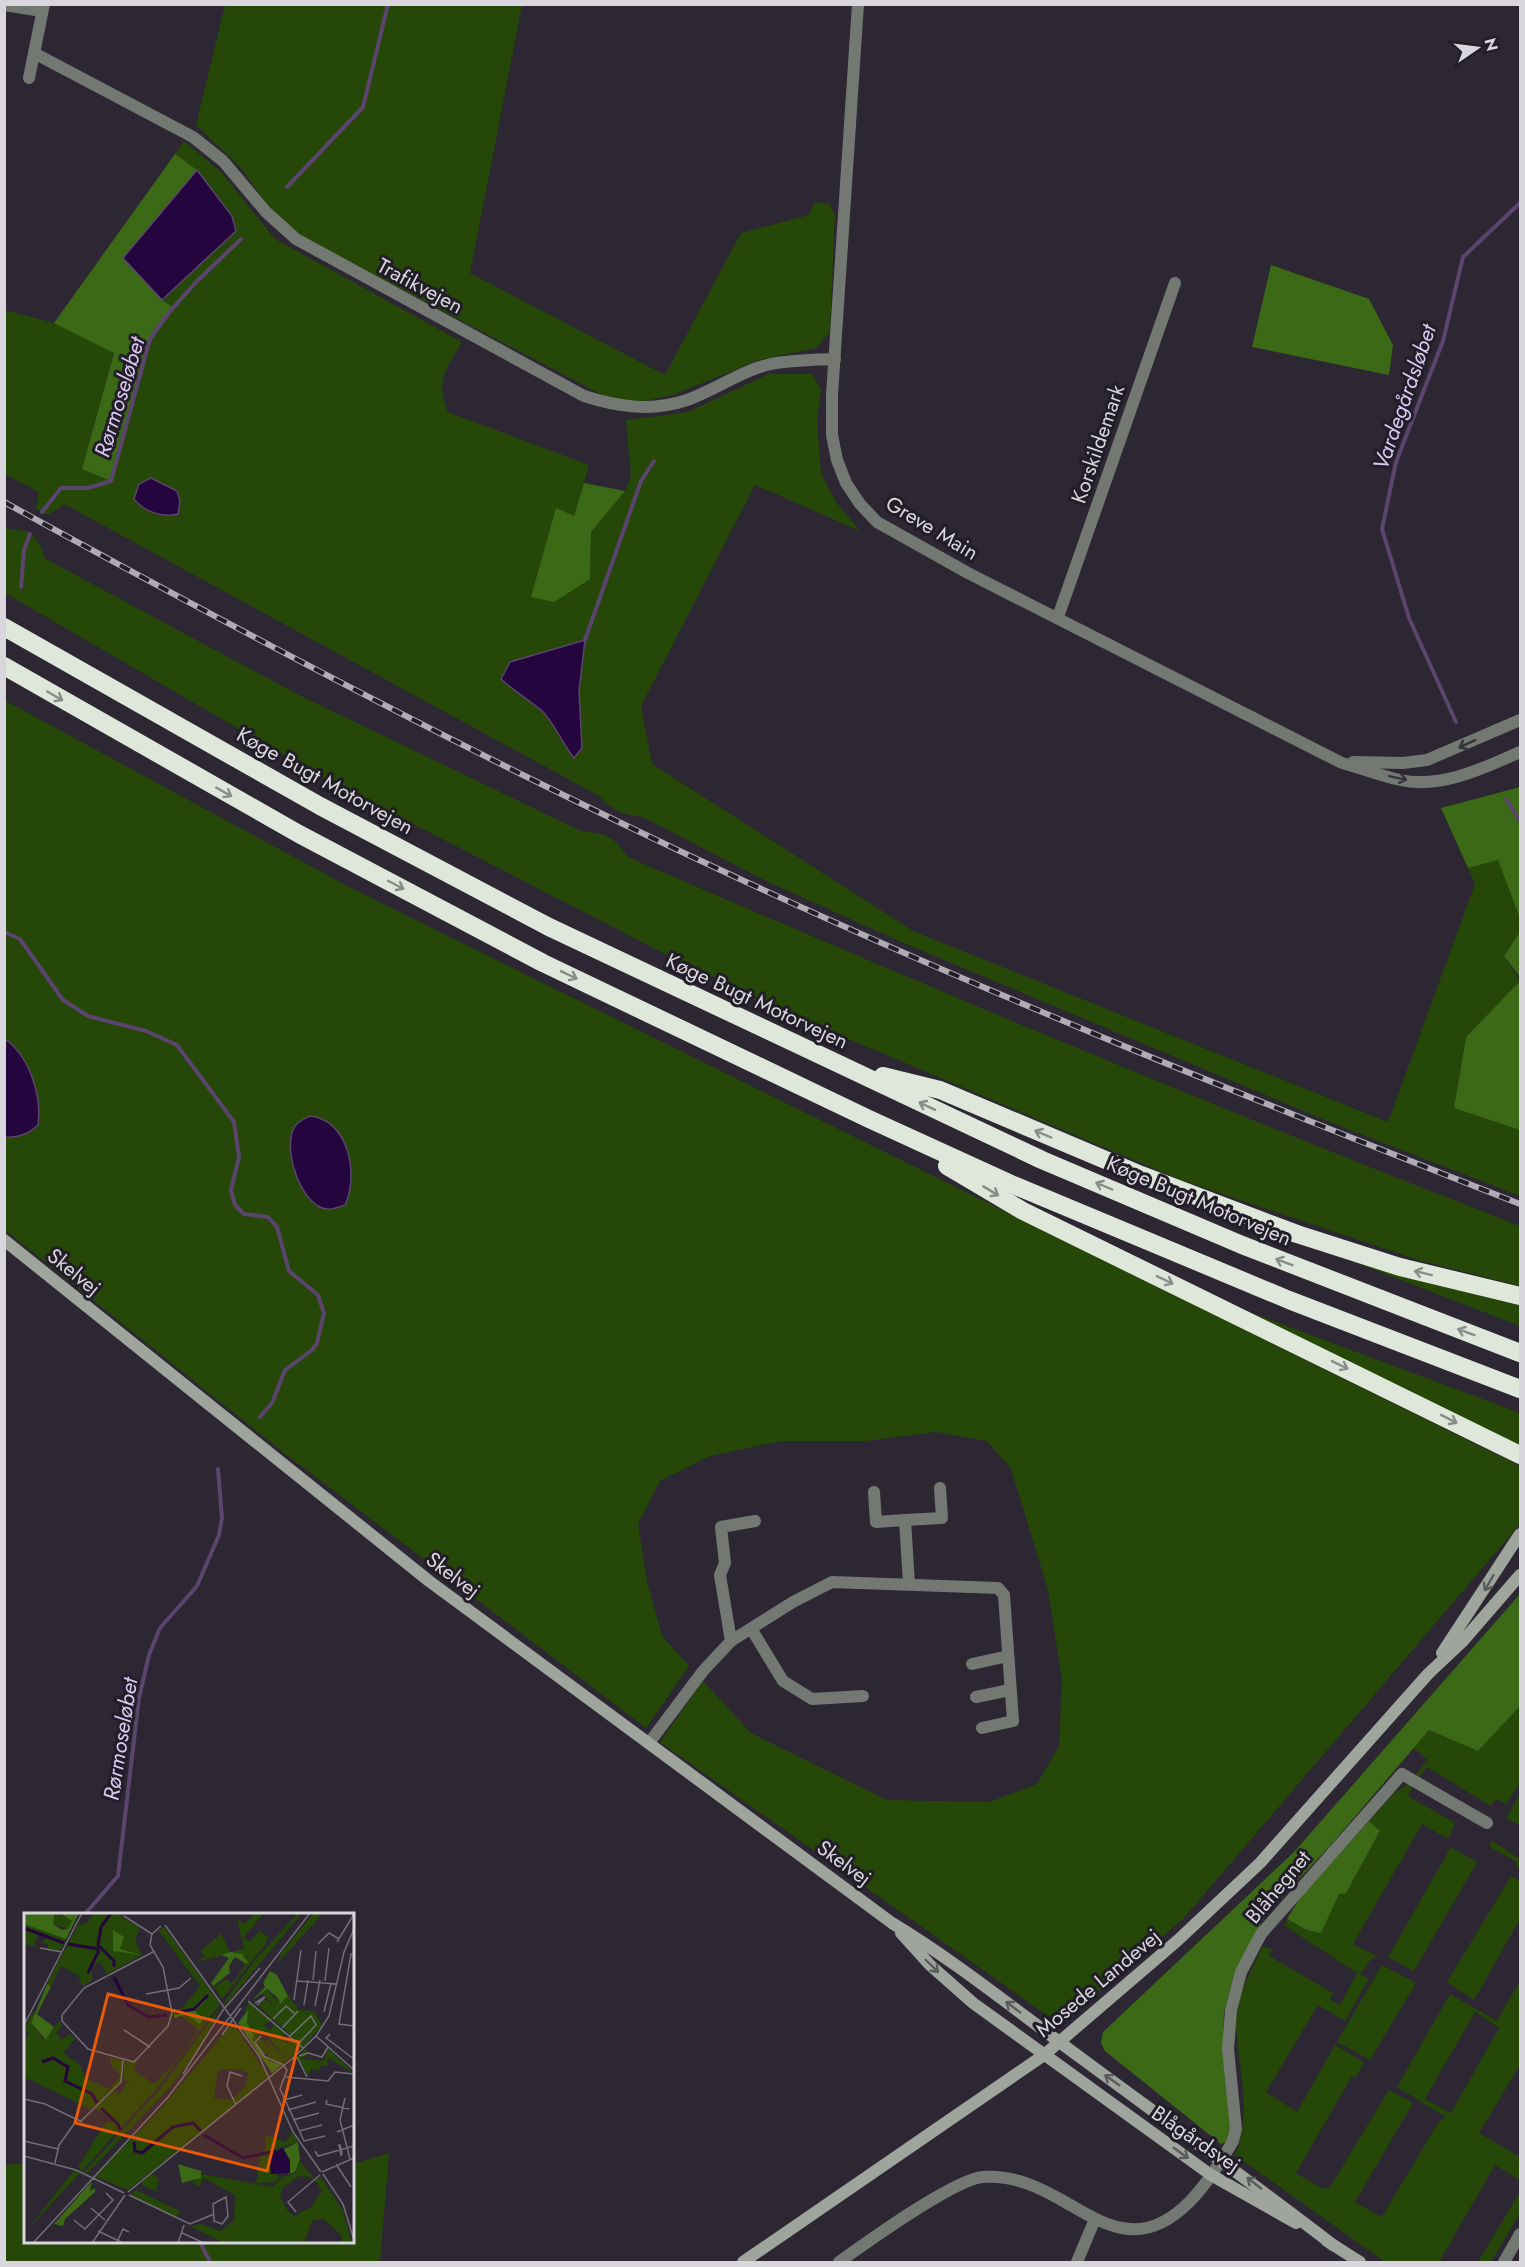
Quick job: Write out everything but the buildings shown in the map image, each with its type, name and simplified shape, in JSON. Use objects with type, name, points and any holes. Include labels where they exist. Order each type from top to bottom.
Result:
[{"type":"highway","name":"Køge Bugt Motorvejen","points":[[4,627],[320,806],[538,921],[1042,1160],[1242,1245],[1521,1353]]},
{"type":"highway","points":[[4,666],[300,834],[532,957],[868,1119],[1011,1184],[1289,1300],[1521,1389]]},
{"type":"highway","points":[[846,1067],[940,1090],[1141,1175],[1297,1234],[1400,1267],[1521,1296]]},
{"type":"highway","points":[[868,1119],[1023,1211],[1521,1455]]},
{"type":"street","name":"Greve Main","points":[[858,4],[831,395],[832,435],[840,468],[860,504],[878,522],[968,573],[1342,763],[1402,780],[1432,781],[1468,773],[1521,752]]},
{"type":"street","points":[[4,5],[43,8],[29,78]]},
{"type":"street","name":"Trafikvejen","points":[[34,53],[194,137],[223,161],[266,212],[296,239],[584,396],[612,405],[640,408],[670,404],[687,400],[742,374],[770,364],[835,359]]},
{"type":"street","name":"Korskildemark","points":[[1058,617],[1175,283]]},
{"type":"street","name":"Greve Main","points":[[1342,763],[1403,763],[1427,760],[1521,720]]},
{"type":"street","name":"Skelvej","points":[[4,1240],[429,1581],[892,1923],[944,1954],[1059,2042]]},
{"type":"street","points":[[874,1492],[876,1522],[942,1518],[940,1488]]},
{"type":"street","points":[[905,1520],[909,1584]]},
{"type":"street","points":[[731,1641],[720,1575],[725,1563],[721,1527],[755,1521]]},
{"type":"street","name":"Mosede Landevej","points":[[1428,1674],[1521,1533]]},
{"type":"street","name":"Mosede Landevej","points":[[743,2262],[1044,2055],[1185,1934],[1253,1871],[1428,1674],[1462,1642],[1521,1575]]},
{"type":"street","points":[[649,1743],[703,1671],[731,1641],[752,1630],[793,1602],[832,1582],[998,1588],[1004,1595],[1013,1721],[981,1728]]},
{"type":"street","points":[[752,1630],[783,1681],[812,1699],[863,1696]]},
{"type":"street","points":[[972,1664],[1008,1656]]},
{"type":"street","points":[[976,1697],[1010,1690]]},
{"type":"street","name":"Blåhegnet","points":[[840,2262],[950,2189],[981,2177],[1008,2178],[1031,2184],[1095,2219],[1125,2229],[1149,2226],[1174,2217],[1191,2202],[1233,2141],[1236,2129],[1228,2049],[1231,2010],[1241,1972],[1261,1934],[1402,1774],[1487,1823]]},
{"type":"street","name":"Skelvej","points":[[892,1923],[930,1965],[973,2003],[1044,2055]]},
{"type":"street","name":"Blågårdsvej","points":[[1059,2042],[1222,2159],[1333,2245]]},
{"type":"street","name":"Blågårdsvej","points":[[1044,2055],[1211,2175],[1360,2262]]},
{"type":"street","points":[[1077,2262],[1095,2219]]},
{"type":"street","points":[[1504,2262],[1521,2234]]},
{"type":"green space","points":[[225,5],[522,5],[470,273],[665,375],[741,233],[809,215],[815,202],[829,204],[835,215],[830,332],[816,348],[759,360],[673,395],[640,402],[608,398],[306,239],[271,211],[242,169],[196,125]]},
{"type":"green space","points":[[184,141],[221,172],[275,239],[462,342],[447,368],[442,383],[442,392],[448,412],[589,465],[574,517],[557,509],[590,579],[591,532],[625,491],[631,475],[626,420],[688,412],[768,374],[812,374],[821,390],[817,421],[821,473],[836,502],[860,531],[755,485],[641,706],[652,764],[915,932],[1388,1122],[1475,884],[1468,868],[1498,859],[1520,918],[1520,932],[1504,956],[1520,981],[1466,1037],[1454,1108],[1520,1130],[1520,1196],[1332,1123],[899,941],[764,880],[643,817],[618,811],[599,796],[64,504],[48,515],[36,509],[39,492],[5,474],[5,310],[54,323],[114,352],[82,469],[111,480],[150,339],[173,307],[162,300],[235,231],[197,170],[175,154]]},
{"type":"green space","points":[[175,154],[197,170],[123,258],[162,300],[173,307],[150,339],[111,481],[82,469],[114,353],[54,323]]},
{"type":"green space","points":[[1271,265],[1369,299],[1393,345],[1389,375],[1252,347]]},
{"type":"green space","points":[[584,483],[625,491],[591,532],[590,579],[554,602],[531,597],[556,508],[574,516]]},
{"type":"green space","points":[[5,527],[25,531],[33,536],[46,559],[299,695],[581,831],[609,837],[628,857],[1072,1046],[1520,1226],[1520,1286],[1418,1260],[1181,1180],[825,1029],[667,955],[316,774],[5,593]]},
{"type":"green space","points":[[4,700],[353,889],[1520,1466],[1520,1524],[1184,1918],[1067,2018],[1055,2021],[660,1742],[703,1681],[751,1733],[887,1800],[990,1802],[1037,1784],[1059,1746],[1062,1680],[1048,1590],[1011,1469],[987,1441],[936,1432],[866,1441],[781,1441],[710,1456],[660,1481],[638,1524],[647,1581],[662,1636],[689,1666],[646,1728],[288,1456],[5,1230]]},
{"type":"green space","points":[[1520,787],[1520,918],[1498,860],[1468,868],[1441,808]]},
{"type":"green space","points":[[1520,932],[1520,977],[1504,956]]},
{"type":"green space","points":[[1520,981],[1520,1130],[1454,1108],[1466,1037]]},
{"type":"green space","points":[[1305,1243],[1520,1301],[1520,1326]]},
{"type":"green space","points":[[1233,1306],[1520,1413],[1520,1446]]},
{"type":"green space","points":[[1520,1594],[1520,1706],[1478,1751],[1429,1730],[1330,1846],[1266,1914],[1234,1975],[1224,2012],[1223,2045],[1231,2126],[1228,2141],[1221,2144],[1105,2051],[1101,2043],[1103,2032],[1294,1852]]},
{"type":"green space","points":[[1520,1706],[1520,1783],[1506,1804],[1496,1799],[1491,1806],[1427,1767],[1419,1777],[1416,1774],[1428,1760],[1413,1748],[1429,1730],[1478,1751]]},
{"type":"green space","points":[[1408,1784],[1412,1787],[1408,1796],[1455,1823],[1448,1839],[1422,1824],[1353,1944],[1378,1957],[1371,1959],[1362,1972],[1358,1973],[1369,1979],[1345,2021],[1318,2005],[1266,2092],[1297,2112],[1335,2045],[1364,2062],[1356,2077],[1352,2076],[1296,2173],[1323,2189],[1330,2187],[1389,2090],[1413,2103],[1355,2202],[1382,2217],[1439,2121],[1446,2117],[1397,2087],[1450,1994],[1497,2021],[1520,1981],[1520,2065],[1479,2133],[1520,2157],[1520,2180],[1495,2165],[1439,2262],[1385,2262],[1235,2155],[1243,2125],[1244,2108],[1236,2016],[1249,1976],[1262,1947],[1272,1949],[1269,1956],[1333,1993],[1330,2000],[1340,2005],[1357,1973],[1285,1926],[1287,1919],[1307,1930],[1321,1932],[1339,1893],[1346,1892],[1380,1832],[1369,1821],[1394,1793]],"holes":[[[1473,2010],[1499,2028],[1451,2113],[1425,2099],[1475,2012]]]},
{"type":"green space","points":[[1520,1794],[1520,1825],[1506,1818]]},
{"type":"green space","points":[[1369,1821],[1380,1831],[1346,1893],[1339,1894],[1321,1933],[1307,1930],[1287,1919],[1302,1895]]},
{"type":"green space","points":[[1491,1840],[1520,1859],[1520,1869],[1516,1866],[1517,1862],[1490,1847]]},
{"type":"green space","points":[[1451,1847],[1477,1862],[1414,1971],[1388,1957]]},
{"type":"green space","points":[[1511,1876],[1520,1881],[1520,1919],[1474,2000],[1447,1982]]},
{"type":"green space","points":[[1382,1965],[1416,1983],[1370,2060],[1337,2042]]},
{"type":"green space","points":[[389,2153],[380,2262],[5,2262],[5,2165],[24,2163],[24,2243],[354,2243],[354,2164]]},
{"type":"green space","points":[[1520,2192],[1520,2213],[1491,2262],[1478,2262]]},
{"type":"shaded area","points":[[197,170],[232,216],[236,231],[162,300],[123,258]]},
{"type":"shaded area","points":[[151,478],[177,491],[180,501],[178,514],[154,513],[138,504],[134,499],[139,484]]},
{"type":"shaded area","points":[[585,640],[579,691],[582,748],[574,758],[546,715],[501,679],[510,662]]},
{"type":"shaded area","points":[[5,1039],[14,1047],[27,1066],[38,1102],[38,1125],[27,1133],[15,1137],[5,1137]]},
{"type":"shaded area","points":[[310,1116],[334,1127],[342,1138],[347,1151],[351,1179],[345,1205],[332,1209],[318,1206],[309,1198],[296,1175],[290,1148],[291,1136],[295,1126]]},
{"type":"waterway","name":"Rørmoseløbet","points":[[287,187],[363,107],[388,4]]},
{"type":"waterway","name":"Vardegårdsløbet","points":[[1456,722],[1409,618],[1382,529],[1396,462],[1443,341],[1463,257],[1520,203]]},
{"type":"waterway","name":"Rørmoseløbet","points":[[42,512],[61,488],[88,488],[111,481],[150,339],[195,283],[241,239]]},
{"type":"waterway","points":[[585,640],[641,481],[654,461]]},
{"type":"waterway","name":"Rørmoseløbet","points":[[21,587],[24,550],[30,534]]},
{"type":"waterway","name":"Vardegårdsløbet","points":[[1506,799],[1520,821]]},
{"type":"waterway","name":"Rørmoseløbet","points":[[4,932],[20,939],[63,1000],[88,1016],[146,1031],[177,1045],[234,1122],[239,1157],[231,1190],[235,1205],[244,1214],[268,1217],[277,1227],[289,1271],[318,1295],[324,1313],[317,1343],[312,1350],[285,1370],[272,1403],[260,1417]]},
{"type":"waterway","name":"Rørmoseløbet","points":[[86,1913],[118,1876],[139,1698],[149,1655],[160,1628],[197,1586],[219,1535],[222,1518],[218,1469]]},
{"type":"waterway","name":"Rørmoseløbet","points":[[200,2243],[210,2262]]},
{"type":"railway","points":[[4,502],[455,741],[729,874],[1023,1004],[1221,1086],[1520,1204]]}]
